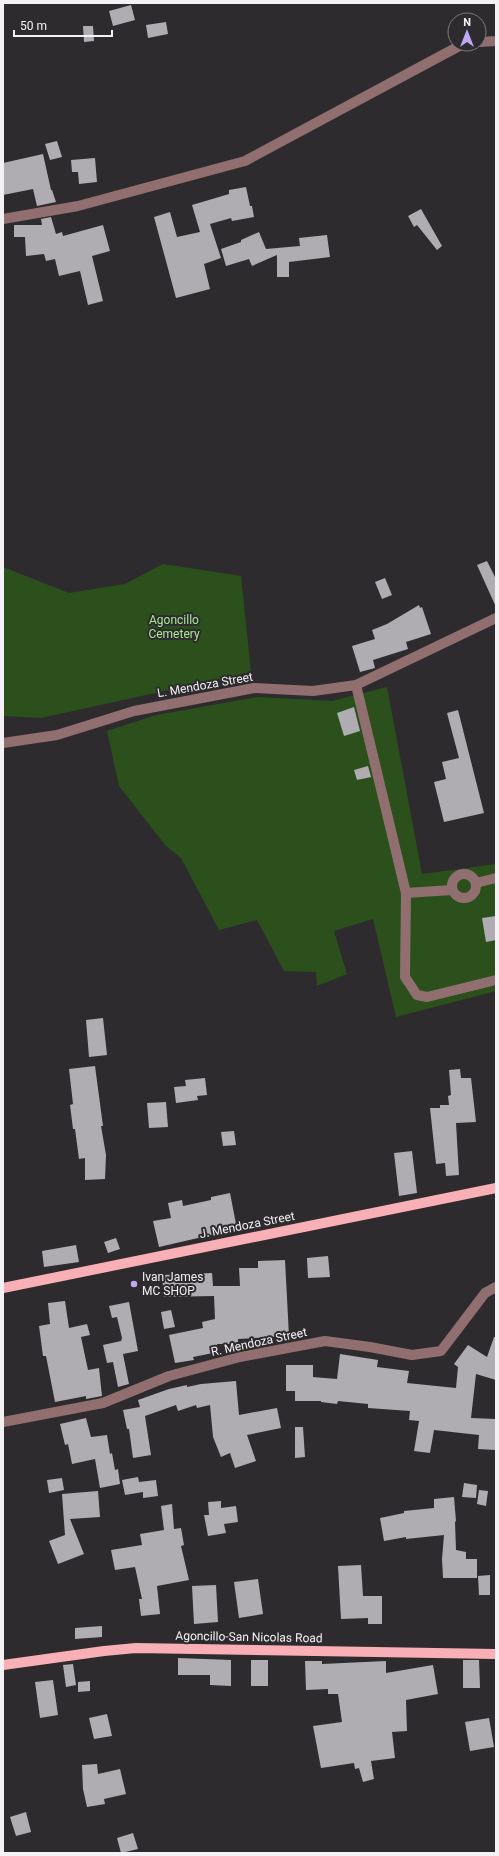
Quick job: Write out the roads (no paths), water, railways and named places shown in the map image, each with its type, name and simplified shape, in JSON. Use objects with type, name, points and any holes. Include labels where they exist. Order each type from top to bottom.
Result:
[{"type":"main road","name":"J. Mendoza Street","points":[[3,1288],[496,1188]]},
{"type":"main road","name":"Agoncillo-San Nicolas Road","points":[[3,1665],[104,1650],[136,1648],[496,1654]]},
{"type":"street","points":[[3,219],[78,206],[245,160],[448,52]]},
{"type":"street","name":"L. Mendoza Street","points":[[3,742],[57,735],[134,711],[254,688],[313,691],[356,685],[496,618]]},
{"type":"street","points":[[356,685],[406,893],[405,977],[417,995],[427,997],[496,980]]},
{"type":"street","points":[[465,874],[472,877],[476,883],[476,891],[471,897],[464,899],[457,896],[452,890],[453,882],[458,876],[465,874]]},
{"type":"street","points":[[476,883],[496,878]]},
{"type":"street","points":[[406,893],[452,890]]},
{"type":"street","name":"R. Mendoza Street","points":[[3,1422],[103,1403],[169,1376],[240,1357],[325,1341],[370,1347],[412,1355],[441,1351],[485,1293],[496,1287]]},
{"type":"place","name":"Ivan James MC SHOP","points":[[134,1284]]},
{"type":"park label","name":"Agoncillo Cemetery","points":[[174,627]]}]
